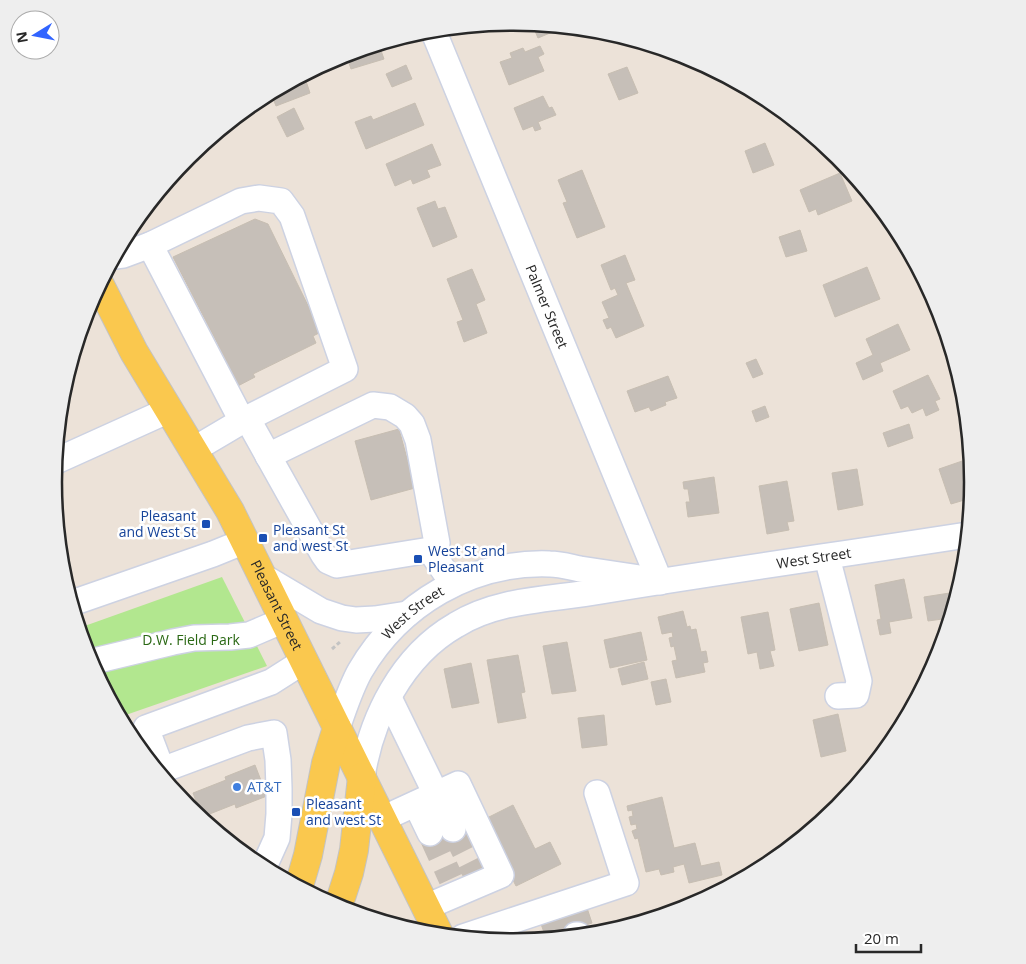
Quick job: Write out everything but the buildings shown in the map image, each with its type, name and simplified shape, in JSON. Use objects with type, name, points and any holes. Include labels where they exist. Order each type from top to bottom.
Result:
[{"type":"main road","name":"Pleasant Street","points":[[105,293],[134,352],[230,512],[435,926]]},
{"type":"main road","points":[[301,879],[308,854],[326,763],[337,728]]},
{"type":"main road","points":[[341,898],[352,861],[362,777]]},
{"type":"street","name":"Palmer Street","points":[[436,38],[660,582]]},
{"type":"street","points":[[124,254],[150,246],[241,201],[259,198],[281,201],[292,216],[345,369],[244,419],[193,450]]},
{"type":"street","points":[[150,246],[244,419],[268,456],[328,561],[337,565],[430,550],[437,543],[418,440],[412,424],[405,416],[390,408],[373,405],[268,456]]},
{"type":"street","points":[[63,458],[170,410]]},
{"type":"street","name":"West Street","points":[[362,777],[364,759],[371,738],[398,680],[409,665],[436,638],[471,616],[509,604],[960,537]]},
{"type":"street","points":[[78,601],[245,541]]},
{"type":"street","points":[[430,550],[453,584]]},
{"type":"street","points":[[827,557],[859,681],[856,695],[838,696]]},
{"type":"street","name":"West Street","points":[[337,728],[360,671],[381,642],[407,614],[425,600],[453,584],[494,569],[532,564],[551,564],[660,582]]},
{"type":"street","points":[[262,576],[330,615],[356,620],[407,614]]},
{"type":"street","points":[[100,660],[194,638],[249,635],[284,620]]},
{"type":"street","points":[[158,760],[146,728],[271,682],[304,661]]},
{"type":"street","points":[[389,698],[426,799],[442,831]]},
{"type":"street","points":[[165,769],[248,738],[274,733],[278,760],[279,788],[277,838],[267,860]]},
{"type":"street","points":[[382,819],[458,784],[501,875],[466,883],[426,907]]},
{"type":"street","points":[[480,932],[626,884],[596,793]]},
{"type":"path","points":[[332,649],[340,642]]},
{"type":"green space","name":"D.W. Field Park","points":[[222,577],[267,666],[127,714],[109,681],[86,626]]},
{"type":"tunnel","points":[[453,829],[476,875]]},
{"type":"tunnel","points":[[430,833],[451,879]]},
{"type":"place","name":"Pleasant and West St","points":[[206,524]]},
{"type":"place","name":"Pleasant St and west St","points":[[263,538]]},
{"type":"place","name":"West St and Pleasant","points":[[418,559]]},
{"type":"place","name":"AT&T","points":[[237,787]]},
{"type":"place","name":"Pleasant and west St","points":[[296,812]]}]
